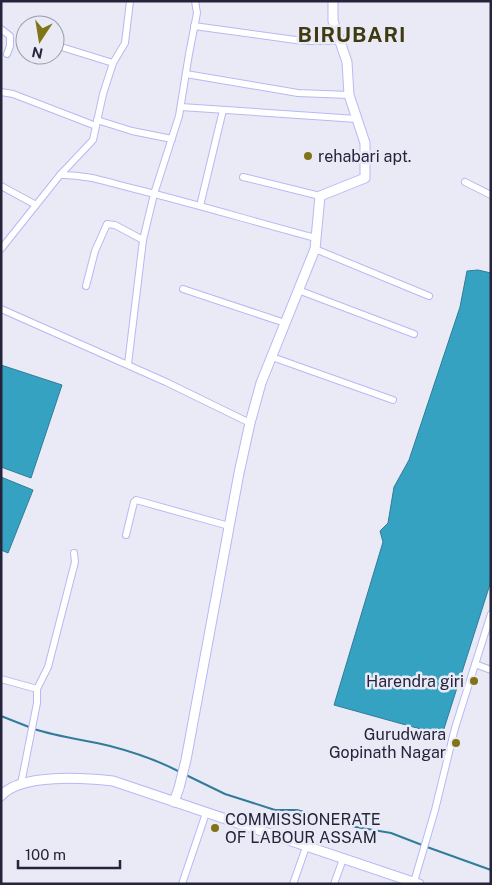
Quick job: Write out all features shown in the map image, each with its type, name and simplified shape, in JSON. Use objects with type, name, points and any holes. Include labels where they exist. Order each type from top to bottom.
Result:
[{"type":"street","points":[[1,249],[60,175],[93,140],[113,62],[125,43],[130,1]]},
{"type":"street","points":[[128,364],[144,240],[154,194],[181,107],[197,14],[195,1]]},
{"type":"street","points":[[243,177],[320,196],[365,178],[365,143],[349,95],[347,62],[333,21],[331,2]]},
{"type":"street","points":[[194,26],[303,41],[340,42]]},
{"type":"street","points":[[1,29],[10,36],[10,46],[7,54]]},
{"type":"street","points":[[65,48],[113,62]]},
{"type":"street","points":[[186,74],[298,93],[349,95]]},
{"type":"street","points":[[1,92],[13,94],[97,123],[172,139]]},
{"type":"street","points":[[181,107],[357,120]]},
{"type":"street","points":[[200,206],[223,110]]},
{"type":"street","points":[[60,175],[76,174],[316,238]]},
{"type":"street","points":[[465,182],[491,195]]},
{"type":"street","points":[[1,186],[36,205]]},
{"type":"street","points":[[174,802],[186,760],[250,423],[262,383],[314,249],[320,196]]},
{"type":"street","points":[[86,286],[95,251],[107,224],[115,225],[144,240]]},
{"type":"street","points":[[314,249],[429,296]]},
{"type":"street","points":[[184,290],[285,323]]},
{"type":"street","points":[[298,290],[414,334]]},
{"type":"street","points":[[1,309],[128,364],[250,423]]},
{"type":"street","points":[[272,357],[393,400]]},
{"type":"street","points":[[126,535],[136,500],[229,526]]},
{"type":"street","points":[[21,784],[37,703],[37,689],[48,667],[75,562],[74,553]]},
{"type":"street","points":[[3,791],[21,784],[40,780],[80,778],[113,781],[416,883],[455,728],[491,614]]},
{"type":"street","points":[[475,664],[491,670]]},
{"type":"street","points":[[1,679],[37,689]]},
{"type":"street","points":[[182,884],[206,812]]},
{"type":"street","points":[[293,884],[306,847]]},
{"type":"street","points":[[334,884],[343,860]]},
{"type":"water","points":[[478,270],[491,273],[491,581],[442,735],[334,705],[383,542],[380,531],[388,523],[394,487],[409,460],[460,307],[467,271]]},
{"type":"water","points":[[1,365],[62,385],[31,478],[1,467]]},
{"type":"water","points":[[1,477],[33,490],[8,553],[1,550]]},
{"type":"waterway","points":[[1,716],[29,727]]},
{"type":"waterway","points":[[34,729],[119,748],[180,772]]},
{"type":"waterway","points":[[186,775],[225,794],[275,810],[297,810],[356,827],[391,833],[422,845]]},
{"type":"waterway","points":[[427,847],[491,870]]},
{"type":"place","name":"rehabari apt.","points":[[308,156]]},
{"type":"place","name":"Harendra giri","points":[[474,681]]},
{"type":"place","name":"Gurudwara Gopinath Nagar","points":[[456,743]]},
{"type":"place","name":"COMMISSIONERATE OF LABOUR ASSAM","points":[[215,828]]},
{"type":"district","name":"BIRUBARI","points":[[352,34]]}]
